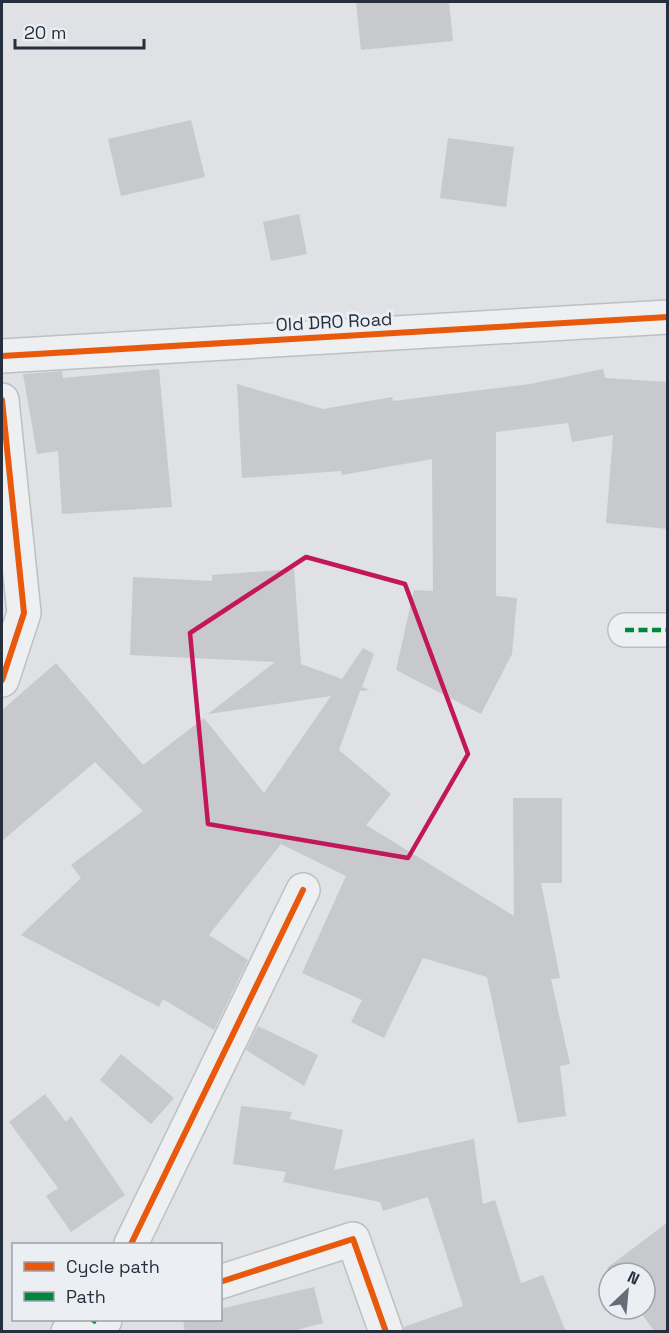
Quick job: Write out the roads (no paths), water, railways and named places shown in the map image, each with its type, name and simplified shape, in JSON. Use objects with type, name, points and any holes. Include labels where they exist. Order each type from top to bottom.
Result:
[{"type":"street","name":"Old DRO Road","points":[[2,356],[668,317]]},
{"type":"street","points":[[2,400],[24,613],[2,680]]},
{"type":"street","points":[[625,630],[668,630]]},
{"type":"street","points":[[132,1243],[303,890]]},
{"type":"street","points":[[222,1281],[353,1239],[386,1332]]}]
